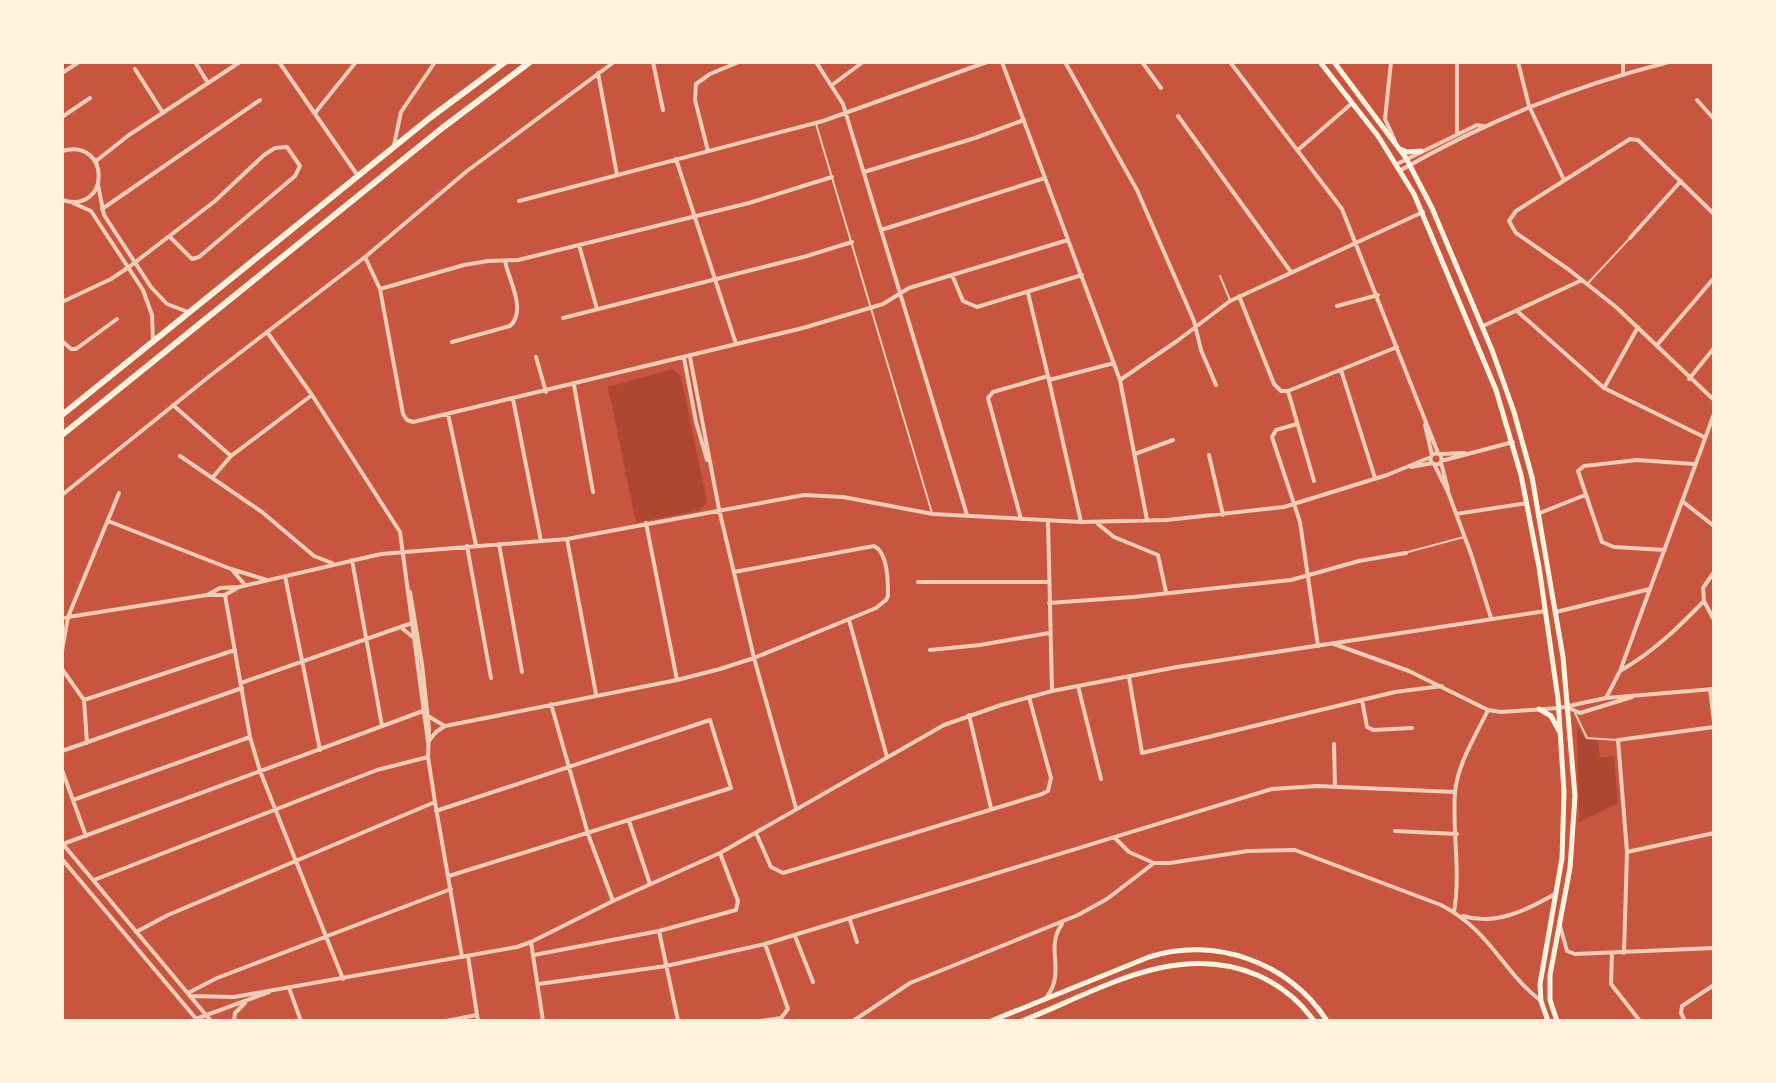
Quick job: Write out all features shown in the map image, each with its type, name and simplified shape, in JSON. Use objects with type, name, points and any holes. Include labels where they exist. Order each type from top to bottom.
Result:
[{"type":"highway","points":[[62,415],[358,176],[505,62]]},
{"type":"highway","points":[[62,435],[441,129],[530,62]]},
{"type":"main road","points":[[1320,62],[1397,164],[1423,212],[1491,377],[1513,442],[1535,543],[1561,736],[1565,813],[1562,858],[1542,964],[1541,1001],[1548,1021]]},
{"type":"main road","points":[[1334,62],[1406,158],[1436,216],[1483,326],[1526,450],[1556,612],[1568,707],[1575,825],[1550,975],[1550,1000],[1557,1021]]},
{"type":"main road","points":[[1399,149],[1404,152],[1421,151]]},
{"type":"main road","points":[[1535,543],[1545,541]]},
{"type":"main road","points":[[1539,709],[1553,719],[1561,736]]},
{"type":"main road","points":[[991,1021],[1159,954],[1185,950],[1216,951],[1248,958],[1277,972],[1304,993],[1327,1021]]},
{"type":"main road","points":[[1022,1021],[1130,976],[1195,961],[1230,966],[1271,982],[1297,1001],[1314,1021]]},
{"type":"main road","points":[[1541,1001],[1550,1000]]},
{"type":"street","points":[[62,73],[79,62]]},
{"type":"street","points":[[195,62],[208,83]]},
{"type":"street","points":[[96,161],[240,62]]},
{"type":"street","points":[[279,62],[358,176]]},
{"type":"street","points":[[315,113],[356,62]]},
{"type":"street","points":[[394,148],[401,112],[435,62]]},
{"type":"street","points":[[62,495],[365,257],[467,171],[614,62]]},
{"type":"street","points":[[653,62],[663,110]]},
{"type":"street","points":[[708,151],[695,100],[696,84],[710,74],[739,62]]},
{"type":"street","points":[[816,62],[846,113],[967,515]]},
{"type":"street","points":[[832,85],[863,62]]},
{"type":"street","points":[[519,201],[816,123],[987,62]]},
{"type":"street","points":[[1002,62],[1120,380],[1147,521]]},
{"type":"street","points":[[1065,62],[1137,190],[1196,328],[1216,385]]},
{"type":"street","points":[[1142,62],[1161,88]]},
{"type":"street","points":[[1230,62],[1338,203],[1378,295],[1435,455],[1441,462],[1448,492]]},
{"type":"street","points":[[1391,62],[1385,119],[1399,149]]},
{"type":"street","points":[[1457,62],[1457,134]]},
{"type":"street","points":[[1518,62],[1529,106],[1564,180]]},
{"type":"street","points":[[1623,62],[1623,75]]},
{"type":"street","points":[[1401,170],[1483,126],[1529,106],[1669,62]]},
{"type":"street","points":[[135,69],[163,113]]},
{"type":"street","points":[[598,73],[617,175]]},
{"type":"street","points":[[62,117],[90,98]]},
{"type":"street","points":[[102,209],[260,100]]},
{"type":"street","points":[[1697,100],[1714,119]]},
{"type":"street","points":[[1298,150],[1351,104]]},
{"type":"street","points":[[1178,116],[1291,272]]},
{"type":"street","points":[[864,172],[1024,120]]},
{"type":"street","points":[[1397,164],[1477,125],[1483,126]]},
{"type":"street","points":[[1714,214],[1638,140],[1630,139],[1516,211],[1509,221],[1516,233],[1585,282],[1638,327],[1714,400]]},
{"type":"street","points":[[62,302],[129,267],[222,195],[269,151],[287,147],[298,161],[299,171],[288,183],[199,257],[187,257],[170,237]]},
{"type":"street","points":[[62,151],[85,151],[96,161],[102,209],[134,263],[162,300],[171,307],[188,312]]},
{"type":"street","points":[[676,159],[736,344]]},
{"type":"street","points":[[380,289],[464,265],[505,261],[695,217],[832,177]]},
{"type":"street","points":[[881,230],[1045,178]]},
{"type":"street","points":[[1630,238],[1681,181]]},
{"type":"street","points":[[73,203],[88,198],[98,185]]},
{"type":"street","points":[[62,200],[91,211],[129,267],[150,306],[153,341]]},
{"type":"street","points":[[1120,380],[1239,296],[1423,212]]},
{"type":"street","points":[[365,257],[380,289],[405,418],[413,422],[687,358],[873,307],[889,302],[905,289],[1068,240]]},
{"type":"street","points":[[563,318],[852,242]]},
{"type":"street","points":[[579,245],[598,309]]},
{"type":"street","points":[[452,342],[510,326],[516,320],[517,308],[505,261]]},
{"type":"street","points":[[952,274],[959,295],[972,306],[993,304],[1082,275]]},
{"type":"street","points":[[1657,345],[1714,278]]},
{"type":"street","points":[[1483,326],[1585,282]]},
{"type":"street","points":[[1028,293],[1081,522]]},
{"type":"street","points":[[1337,306],[1378,295]]},
{"type":"street","points":[[1239,296],[1274,384],[1281,391],[1288,391],[1397,347]]},
{"type":"street","points":[[1517,311],[1604,388],[1704,437]]},
{"type":"street","points":[[62,341],[71,349],[76,349],[117,319]]},
{"type":"street","points":[[1604,388],[1638,327]]},
{"type":"street","points":[[267,332],[398,526],[410,592],[427,728]]},
{"type":"street","points":[[1689,379],[1714,348]]},
{"type":"street","points":[[536,357],[546,392]]},
{"type":"street","points":[[687,358],[704,456],[709,462],[754,658],[796,808]]},
{"type":"street","points":[[1021,519],[988,398],[993,392],[1114,363]]},
{"type":"street","points":[[1341,370],[1375,479]]},
{"type":"street","points":[[574,385],[593,492]]},
{"type":"street","points":[[1288,391],[1314,481]]},
{"type":"street","points":[[212,478],[231,456],[312,395]]},
{"type":"street","points":[[513,399],[541,541]]},
{"type":"street","points":[[173,405],[231,456]]},
{"type":"street","points":[[448,414],[476,545]]},
{"type":"street","points":[[1606,698],[1620,671],[1714,414]]},
{"type":"street","points":[[1297,424],[1273,433],[1278,458],[1296,505],[1310,576],[1318,646]]},
{"type":"street","points":[[1135,454],[1173,440]]},
{"type":"street","points":[[1409,467],[1434,464],[1513,442]]},
{"type":"street","points":[[207,595],[220,588],[242,586],[352,560],[404,552],[567,539],[719,509],[816,495],[933,514],[1048,521],[1147,521],[1223,515],[1296,505],[1409,467],[1435,455],[1467,453]]},
{"type":"street","points":[[1209,455],[1223,515]]},
{"type":"street","points":[[1435,455],[1434,464],[1465,537],[1491,618]]},
{"type":"street","points":[[180,456],[262,512],[314,556],[334,564]]},
{"type":"street","points":[[1665,550],[1614,547],[1602,542],[1578,471],[1584,466],[1637,460],[1694,464]]},
{"type":"street","points":[[62,651],[65,617],[119,493]]},
{"type":"street","points":[[1540,513],[1585,495]]},
{"type":"street","points":[[1682,501],[1714,526]]},
{"type":"street","points":[[1456,514],[1527,503]]},
{"type":"street","points":[[108,521],[231,569],[269,580]]},
{"type":"street","points":[[1048,521],[1052,691]]},
{"type":"street","points":[[1097,522],[1114,537],[1158,556],[1166,592]]},
{"type":"street","points":[[646,523],[677,680]]},
{"type":"street","points":[[567,539],[596,694]]},
{"type":"street","points":[[499,543],[522,672]]},
{"type":"street","points":[[467,546],[491,678]]},
{"type":"street","points":[[428,742],[445,726],[677,680],[754,658],[849,620],[886,600],[888,590],[879,548],[866,547],[734,572]]},
{"type":"street","points":[[1049,603],[1310,576],[1359,561],[1406,553]]},
{"type":"street","points":[[310,570],[314,556]]},
{"type":"street","points":[[352,560],[382,726]]},
{"type":"street","points":[[231,569],[251,584]]},
{"type":"street","points":[[231,569],[242,586]]},
{"type":"street","points":[[231,569],[234,579],[231,586]]},
{"type":"street","points":[[1714,572],[1703,588],[1704,601],[1714,620]]},
{"type":"street","points":[[285,576],[320,750]]},
{"type":"street","points":[[918,582],[1048,582]]},
{"type":"street","points":[[65,617],[207,595],[225,595],[242,586]]},
{"type":"street","points":[[1556,612],[1650,589]]},
{"type":"street","points":[[410,592],[428,716],[428,757],[436,811],[477,1018],[446,1021]]},
{"type":"street","points":[[225,595],[250,737],[260,771],[343,979]]},
{"type":"street","points":[[1620,671],[1661,644],[1704,601]]},
{"type":"street","points":[[189,995],[224,998],[517,947],[720,853],[944,725],[1029,697],[1332,643],[1546,611]]},
{"type":"street","points":[[403,628],[411,614]]},
{"type":"street","points":[[849,620],[887,757]]},
{"type":"street","points":[[62,751],[394,629],[414,625]]},
{"type":"street","points":[[403,628],[415,639]]},
{"type":"street","points":[[930,650],[1049,633]]},
{"type":"street","points":[[1332,643],[1399,666],[1488,710],[1501,712],[1568,707],[1606,698],[1712,689],[1714,725],[1618,740],[1627,852],[1624,953]]},
{"type":"street","points":[[84,700],[235,650]]},
{"type":"street","points":[[62,669],[84,700],[87,743]]},
{"type":"street","points":[[1129,677],[1142,753],[1412,688],[1442,686]]},
{"type":"street","points":[[1078,686],[1101,779]]},
{"type":"street","points":[[1568,707],[1575,712],[1612,705],[1638,695]]},
{"type":"street","points":[[756,833],[771,867],[783,873],[1039,796],[1048,791],[1051,784],[1029,697]]},
{"type":"street","points":[[1362,700],[1367,727],[1373,730],[1412,728]]},
{"type":"street","points":[[551,704],[588,834],[613,901]]},
{"type":"street","points":[[1457,913],[1455,792],[1462,764],[1488,710]]},
{"type":"street","points":[[211,1021],[63,844],[423,711]]},
{"type":"street","points":[[969,715],[991,808]]},
{"type":"street","points":[[428,716],[445,726]]},
{"type":"street","points":[[436,811],[710,720],[731,788],[449,876]]},
{"type":"street","points":[[427,728],[436,732]]},
{"type":"street","points":[[73,800],[250,737]]},
{"type":"street","points":[[1334,744],[1335,787]]},
{"type":"street","points":[[94,880],[377,770],[428,757]]},
{"type":"street","points":[[62,770],[86,836]]},
{"type":"street","points":[[539,984],[666,966],[765,944],[1272,789],[1295,786],[1455,792]]},
{"type":"street","points":[[136,932],[168,915],[435,802]]},
{"type":"street","points":[[629,821],[650,884]]},
{"type":"street","points":[[1395,831],[1457,834]]},
{"type":"street","points":[[1627,852],[1714,833]]},
{"type":"street","points":[[1114,837],[1129,852],[1154,863],[1248,851],[1295,850],[1483,921],[1531,906],[1555,894]]},
{"type":"street","points":[[534,955],[659,931],[736,910],[738,901],[720,853]]},
{"type":"street","points":[[62,859],[197,1020],[270,991]]},
{"type":"street","points":[[853,1021],[910,983],[1063,922],[1107,899],[1154,863]]},
{"type":"street","points":[[189,995],[217,978],[451,889]]},
{"type":"street","points":[[101,907],[103,900],[110,900]]},
{"type":"street","points":[[1457,913],[1486,937],[1526,988],[1541,1001]]},
{"type":"street","points":[[850,920],[857,942]]},
{"type":"street","points":[[1043,1001],[1055,983],[1054,942],[1063,922]]},
{"type":"street","points":[[1559,924],[1567,951],[1571,953],[1714,948]]},
{"type":"street","points":[[659,931],[678,1021]]},
{"type":"street","points":[[795,936],[813,982]]},
{"type":"street","points":[[531,942],[543,1021]]},
{"type":"street","points":[[761,1021],[783,1019],[788,1009],[765,944]]},
{"type":"street","points":[[1612,953],[1611,984],[1640,1021]]},
{"type":"street","points":[[1685,1021],[1682,1006],[1714,985]]},
{"type":"street","points":[[289,988],[301,1021]]},
{"type":"street","points":[[234,1021],[235,1013],[247,1002]]},
{"type":"lane","points":[[816,123],[933,514]]},
{"type":"lane","points":[[1585,282],[1630,238]]},
{"type":"lane","points":[[1220,276],[1230,301]]},
{"type":"lane","points":[[1406,553],[1465,537]]},
{"type":"lane","points":[[1575,712],[1586,737],[1618,740]]},
{"type":"shaded area","points":[[673,369],[681,376],[707,502],[700,510],[636,523],[608,387]]},
{"type":"shaded area","points":[[1577,725],[1585,739],[1598,741],[1600,758],[1614,756],[1618,803],[1579,822]]}]
